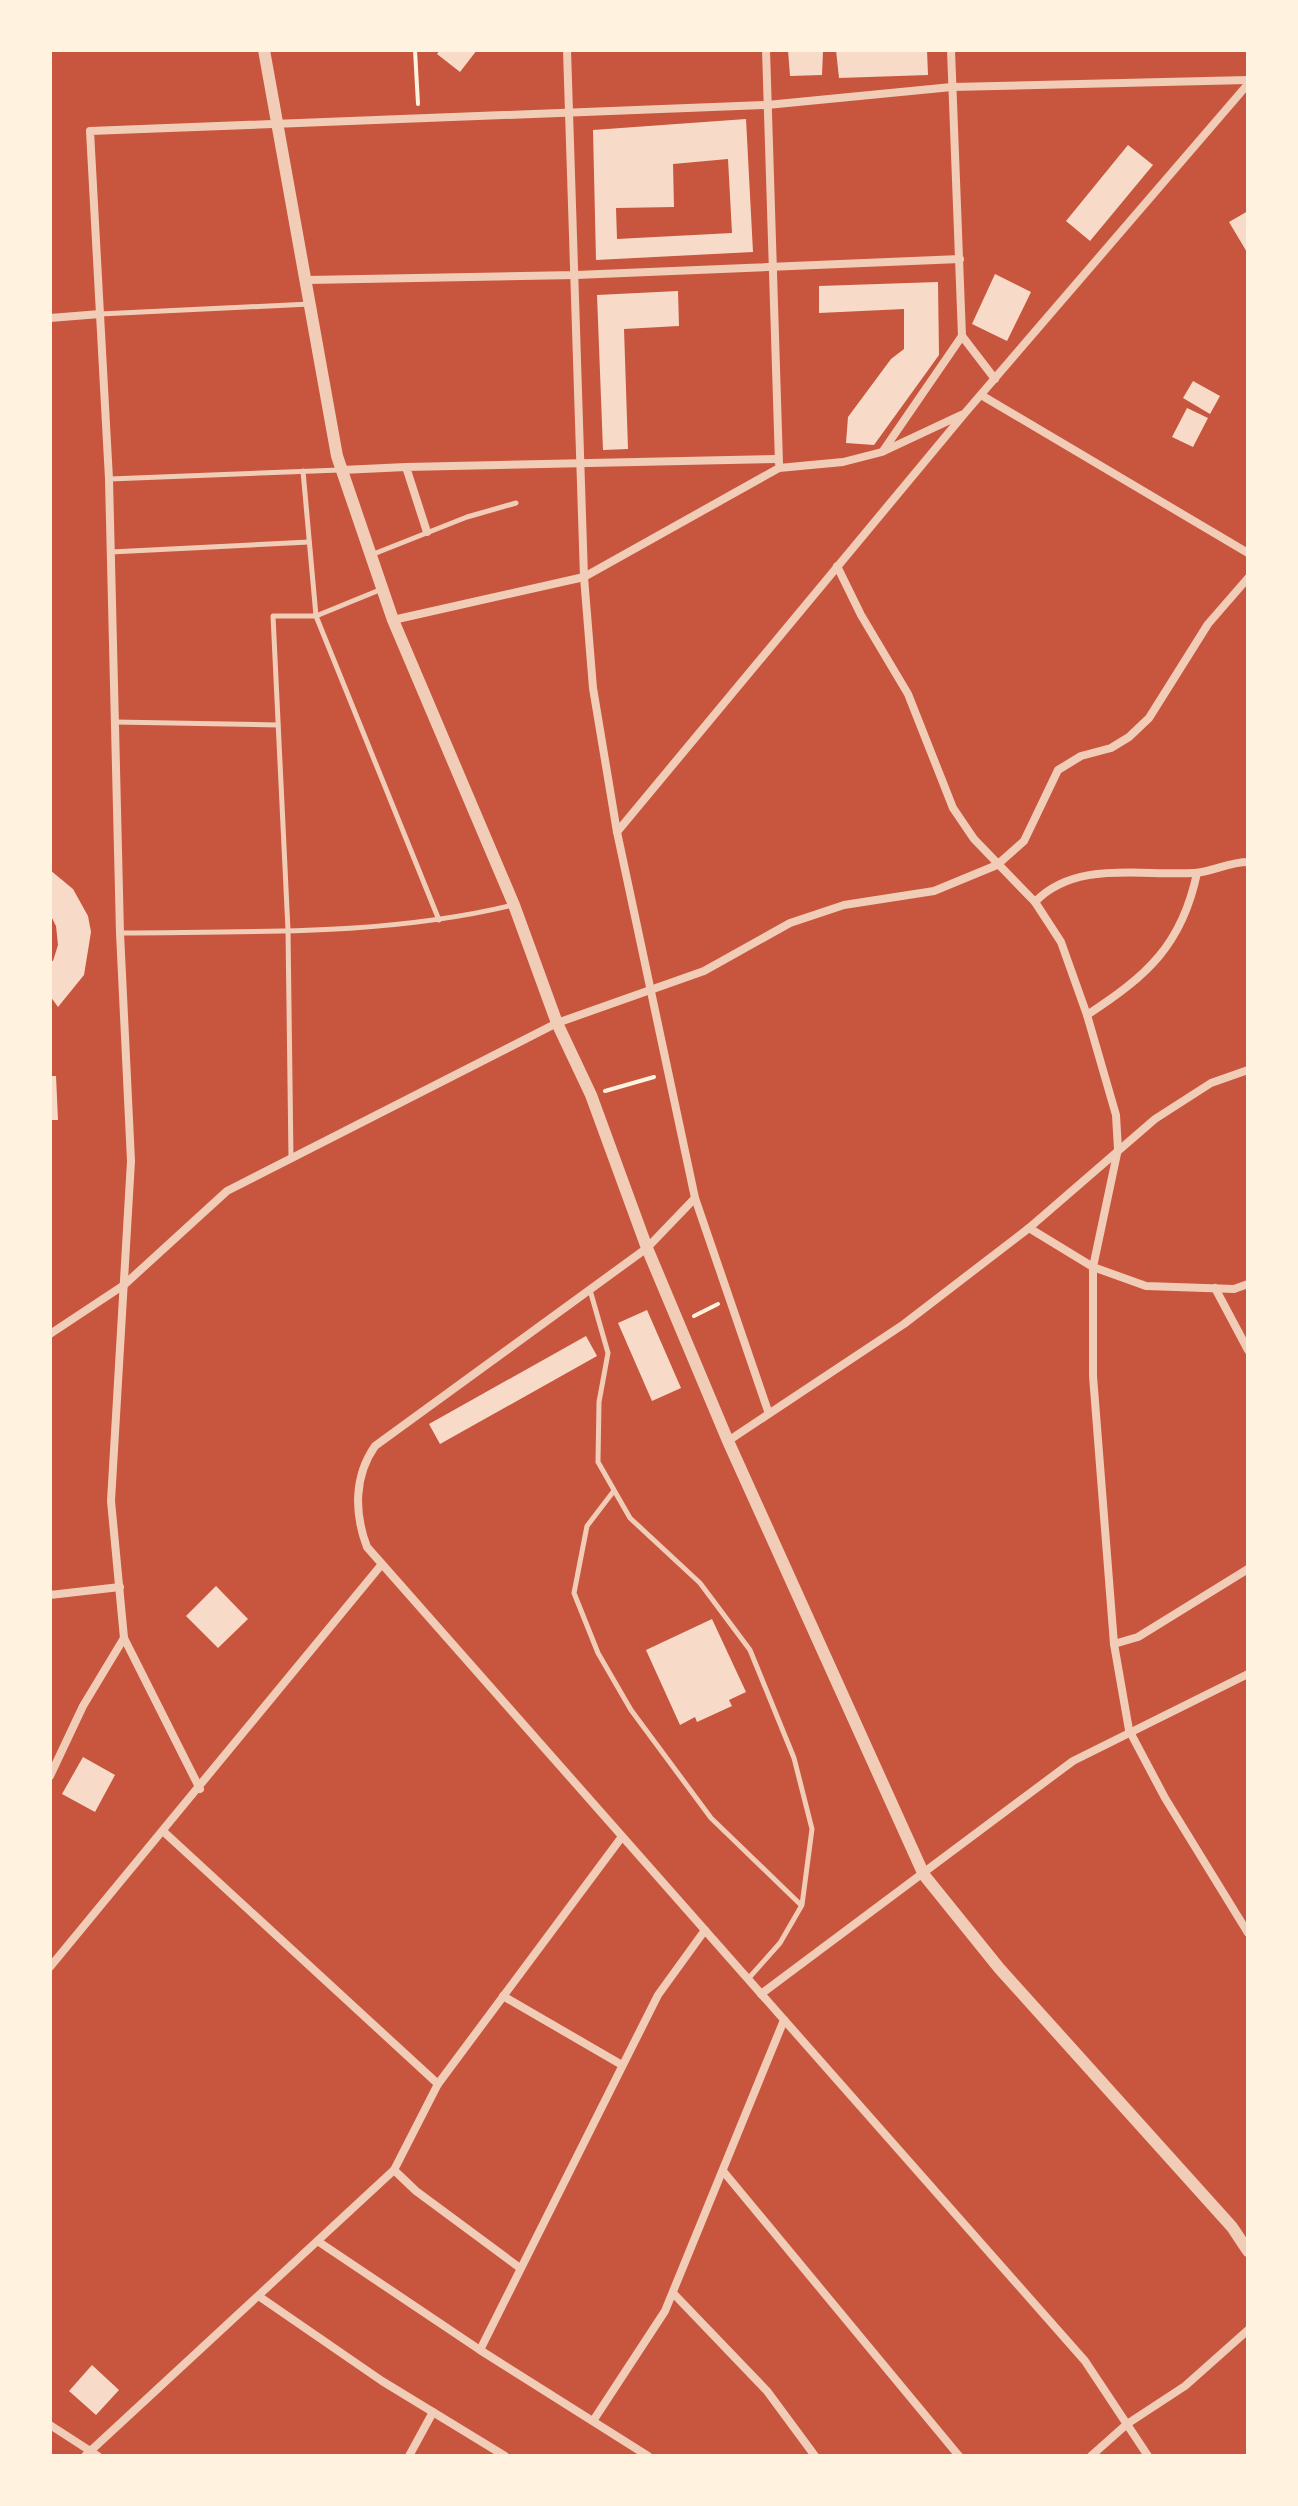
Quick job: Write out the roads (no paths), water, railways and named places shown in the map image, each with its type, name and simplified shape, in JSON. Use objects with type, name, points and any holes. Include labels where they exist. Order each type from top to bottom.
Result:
[{"type":"street","points":[[264,50],[342,470],[393,620],[514,905],[557,1023],[591,1095],[647,1248],[728,1441],[924,1875],[999,1968],[1232,2227],[1248,2251]]},
{"type":"street","points":[[567,50],[584,577],[593,688],[617,832],[695,1198],[727,1300],[768,1411]]},
{"type":"street","points":[[766,50],[779,464]]},
{"type":"street","points":[[951,50],[962,336],[995,379]]},
{"type":"street","points":[[200,1789],[124,1638],[111,1501],[131,1161],[120,933],[109,479],[90,131],[767,105],[952,87],[1248,82]]},
{"type":"street","points":[[617,832],[965,413],[1248,82]]},
{"type":"street","points":[[308,280],[576,275],[960,259]]},
{"type":"street","points":[[50,318],[100,314]]},
{"type":"street","points":[[882,452],[962,336]]},
{"type":"street","points":[[981,395],[1248,553]]},
{"type":"street","points":[[342,470],[581,461],[843,462],[882,452],[965,413]]},
{"type":"street","points":[[393,620],[584,577],[779,464]]},
{"type":"street","points":[[406,467],[427,532]]},
{"type":"street","points":[[837,566],[861,615],[908,694],[953,808],[997,865],[1035,902],[1061,942],[1087,1015],[1116,1115],[1118,1149],[1093,1267],[1093,1376],[1114,1644],[1129,1730],[1165,1798],[1248,1933]]},
{"type":"street","points":[[50,1334],[124,1285],[227,1191],[557,1023],[704,971],[790,923],[844,905],[934,891],[997,865],[1024,841],[1058,770],[1081,756],[1111,748],[1149,718],[1208,624],[1248,578]]},
{"type":"street","points":[[1035,902],[1050,886],[1068,878],[1122,873],[1197,873],[1248,862]]},
{"type":"street","points":[[1087,1015],[1129,988],[1179,932],[1190,908],[1197,873]]},
{"type":"street","points":[[728,1441],[768,1411],[892,1332],[1029,1228],[1155,1119],[1211,1083],[1248,1070]]},
{"type":"street","points":[[695,1198],[647,1248],[375,1446],[362,1464],[359,1512],[367,1547],[1085,2361],[1148,2456]]},
{"type":"street","points":[[1029,1228],[1093,1267],[1146,1286],[1234,1289],[1248,1284]]},
{"type":"street","points":[[1215,1288],[1248,1350]]},
{"type":"street","points":[[50,1967],[200,1789],[382,1564]]},
{"type":"street","points":[[1114,1644],[1138,1637],[1248,1569]]},
{"type":"street","points":[[50,1595],[120,1587]]},
{"type":"street","points":[[50,1776],[83,1706],[124,1638]]},
{"type":"street","points":[[761,1994],[1073,1761],[1129,1730],[1248,1674]]},
{"type":"street","points":[[164,1832],[438,2084]]},
{"type":"street","points":[[50,2425],[91,2454],[394,2170],[438,2084],[621,1838]]},
{"type":"street","points":[[480,2350],[658,1995],[705,1930]]},
{"type":"street","points":[[503,1996],[622,2065]]},
{"type":"street","points":[[593,2421],[665,2311],[784,2020]]},
{"type":"street","points":[[394,2170],[520,2268]]},
{"type":"street","points":[[723,2171],[959,2456]]},
{"type":"street","points":[[319,2242],[480,2350],[648,2456]]},
{"type":"street","points":[[673,2293],[767,2391],[815,2456]]},
{"type":"street","points":[[260,2297],[505,2456]]},
{"type":"street","points":[[1091,2456],[1127,2424],[1185,2386],[1248,2330]]},
{"type":"street","points":[[409,2456],[433,2412]]},
{"type":"lane","points":[[100,314],[311,304]]},
{"type":"lane","points":[[109,479],[342,470]]},
{"type":"lane","points":[[303,471],[316,616],[439,920]]},
{"type":"lane","points":[[371,555],[427,532],[516,503]]},
{"type":"lane","points":[[111,552],[309,542]]},
{"type":"lane","points":[[291,1158],[288,930],[273,616],[316,616],[383,589]]},
{"type":"lane","points":[[115,722],[278,725]]},
{"type":"lane","points":[[120,933],[288,930],[439,920],[514,905]]},
{"type":"lane","points":[[590,1290],[608,1353],[599,1402],[598,1462],[630,1518],[700,1583],[750,1650],[794,1758],[812,1829],[802,1905],[780,1943],[748,1979]]},
{"type":"lane","points":[[613,1492],[587,1526],[574,1593],[598,1653],[631,1710],[711,1818],[802,1905]]}]
